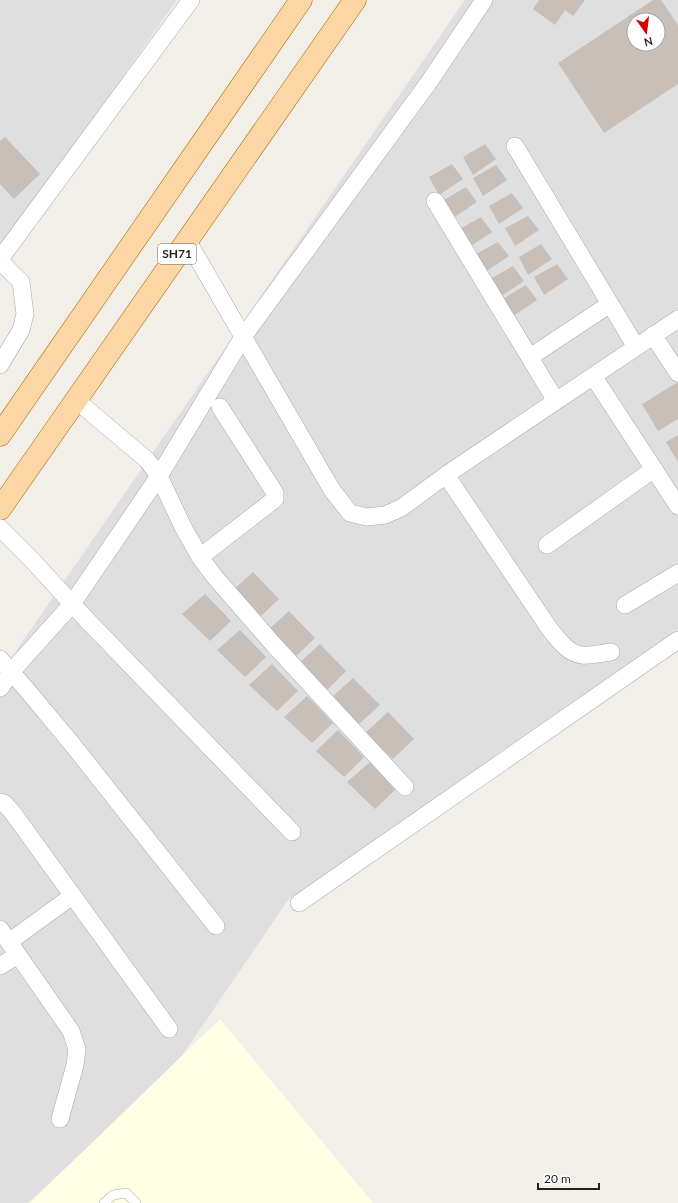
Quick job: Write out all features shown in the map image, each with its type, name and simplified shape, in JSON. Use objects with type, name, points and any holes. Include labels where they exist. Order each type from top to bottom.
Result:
[{"type":"main road","points":[[0,435],[301,0]]},
{"type":"main road","name":"SH71","points":[[0,509],[355,0]]},
{"type":"street","points":[[0,365],[21,330],[25,314],[21,282],[0,260],[191,0]]},
{"type":"street","points":[[0,688],[12,671],[72,604],[159,476],[243,337],[429,82],[484,0]]},
{"type":"street","points":[[515,146],[636,347]]},
{"type":"street","points":[[435,201],[556,401]]},
{"type":"street","points":[[187,240],[332,490],[350,513],[367,517],[385,515],[401,508],[446,475],[678,319]]},
{"type":"street","points":[[530,357],[610,304]]},
{"type":"street","points":[[653,336],[678,373]]},
{"type":"street","points":[[593,376],[678,506]]},
{"type":"street","points":[[76,400],[147,460],[159,476],[183,527],[200,557],[214,576],[274,645],[405,787]]},
{"type":"street","points":[[200,557],[275,500],[275,493],[220,407]]},
{"type":"street","points":[[547,545],[654,469]]},
{"type":"street","points":[[446,475],[549,628],[562,644],[574,652],[582,655],[610,652]]},
{"type":"street","points":[[0,528],[292,832]]},
{"type":"street","points":[[625,604],[678,573]]},
{"type":"street","points":[[299,903],[678,640]]},
{"type":"street","points":[[0,659],[12,671],[72,744],[216,926]]},
{"type":"street","points":[[0,802],[4,803],[13,813],[169,1029]]},
{"type":"street","points":[[0,966],[9,942],[72,896]]},
{"type":"street","points":[[9,942],[71,1032],[77,1049],[75,1065],[60,1119]]},
{"type":"lane","points":[[104,1203],[113,1195],[126,1193],[136,1203]]},
{"type":"shaded area","points":[[0,0],[177,0],[0,250]]},
{"type":"shaded area","points":[[465,0],[678,0],[678,629],[288,900],[177,1063],[28,1203],[0,1203],[0,674]]},
{"type":"shaded area","points":[[220,1019],[373,1203],[30,1203]]},
{"type":"building","points":[[539,0],[585,0],[573,16],[565,10],[555,25],[533,9]]},
{"type":"building","points":[[653,0],[661,0],[678,25],[678,84],[604,133],[558,63],[626,18],[626,52],[666,52],[666,12],[635,12]]},
{"type":"building","points":[[5,137],[40,174],[14,199],[0,184],[0,141]]},
{"type":"building","points":[[485,144],[496,159],[473,175],[463,157]]},
{"type":"building","points":[[452,164],[463,179],[439,195],[429,177]]},
{"type":"building","points":[[496,165],[507,180],[483,196],[473,178]]},
{"type":"building","points":[[466,187],[477,202],[453,218],[444,200]]},
{"type":"building","points":[[512,193],[523,208],[499,224],[489,206]]},
{"type":"building","points":[[528,216],[539,230],[515,246],[505,228]]},
{"type":"building","points":[[481,217],[492,232],[468,248],[458,230]]},
{"type":"building","points":[[498,242],[509,256],[485,272],[476,254]]},
{"type":"building","points":[[541,244],[552,259],[528,275],[519,257]]},
{"type":"building","points":[[557,264],[568,279],[544,295],[534,277]]},
{"type":"building","points":[[513,266],[524,281],[500,297],[490,279]]},
{"type":"building","points":[[526,285],[537,300],[513,316],[504,298]]},
{"type":"building","points":[[678,382],[678,419],[658,431],[642,404]]},
{"type":"building","points":[[678,435],[678,462],[666,442]]},
{"type":"building","points":[[253,572],[279,599],[258,619],[230,593]]},
{"type":"building","points":[[205,594],[231,621],[210,641],[182,614]]},
{"type":"building","points":[[289,611],[315,638],[294,658],[266,632]]},
{"type":"building","points":[[240,630],[266,657],[245,677],[217,650]]},
{"type":"building","points":[[320,644],[346,671],[326,691],[298,664]]},
{"type":"building","points":[[272,664],[298,691],[277,711],[249,685]]},
{"type":"building","points":[[353,678],[380,705],[359,724],[331,698]]},
{"type":"building","points":[[307,696],[333,723],[312,743],[284,717]]},
{"type":"building","points":[[388,712],[414,739],[393,759],[365,733]]},
{"type":"building","points":[[338,730],[364,757],[344,777],[316,751]]},
{"type":"building","points":[[370,762],[396,789],[375,809],[347,782]]}]
